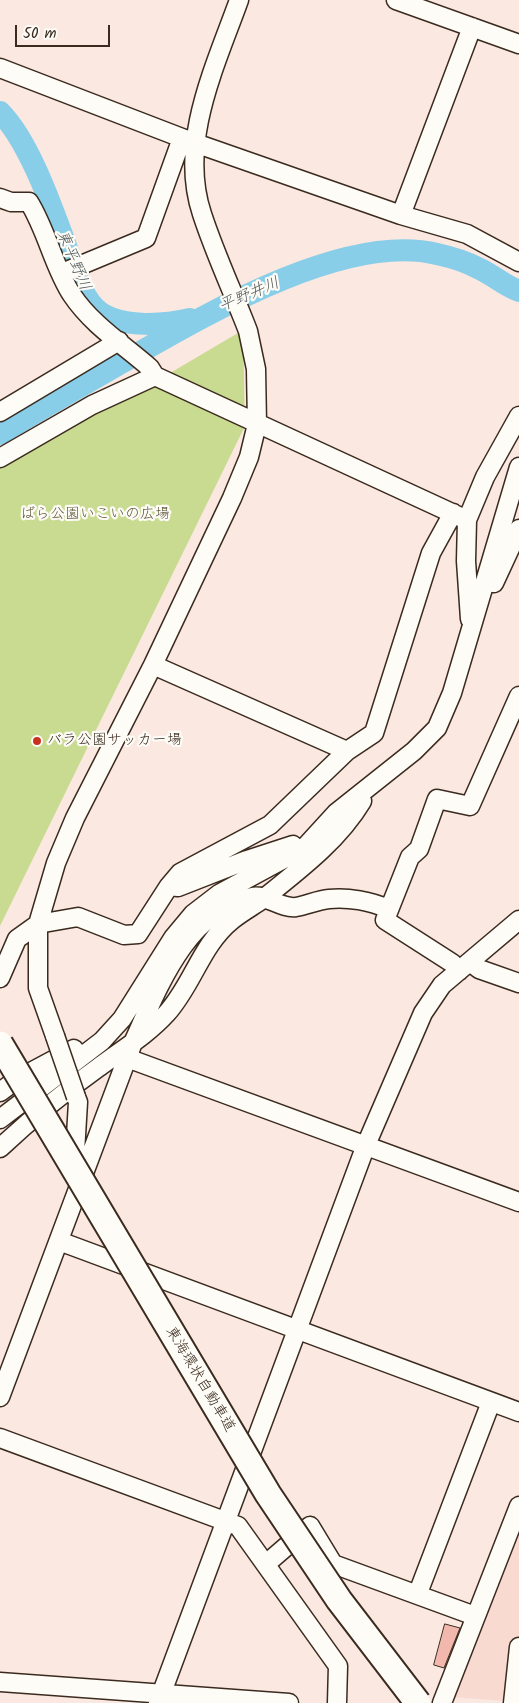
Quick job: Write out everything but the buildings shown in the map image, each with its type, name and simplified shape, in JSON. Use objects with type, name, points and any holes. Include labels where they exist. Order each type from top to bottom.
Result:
[{"type":"highway","name":"東海環状自動車道","points":[[0,1044],[268,1494],[339,1600],[418,1703]]},
{"type":"street","points":[[72,270],[146,238],[199,120],[239,0]]},
{"type":"street","points":[[396,0],[519,44]]},
{"type":"street","points":[[402,215],[472,27]]},
{"type":"street","points":[[0,68],[188,141],[402,215],[467,234],[519,262]]},
{"type":"street","points":[[71,1207],[78,1102],[38,988],[38,924],[56,864],[75,818],[153,665],[232,498],[249,457],[257,424],[256,369],[248,331],[201,213],[188,141]]},
{"type":"street","points":[[0,198],[11,202],[29,202],[72,270],[71,294],[88,316],[153,372],[257,424],[460,517]]},
{"type":"street","points":[[0,412],[120,343]]},
{"type":"street","points":[[0,458],[153,372]]},
{"type":"street","points":[[0,978],[17,940],[38,924],[78,917],[124,935],[138,934],[169,886],[180,873],[270,826],[347,751],[374,732],[431,553],[460,517],[519,416]]},
{"type":"street","points":[[0,1397],[130,1052],[178,941],[192,914],[219,894],[304,848],[336,813],[414,751],[437,728],[452,693],[519,467]]},
{"type":"street","points":[[460,517],[466,561],[471,630]]},
{"type":"street","points":[[482,593],[492,588],[519,529]]},
{"type":"street","points":[[153,665],[347,751]]},
{"type":"street","points":[[519,696],[470,806],[437,800],[419,849],[410,857],[385,920],[452,963],[479,969],[519,982]]},
{"type":"street","points":[[0,1148],[40,1111],[107,1061],[130,1052],[168,1012],[187,983],[207,945],[231,920],[263,898],[319,854],[361,803],[369,787]]},
{"type":"street","points":[[169,886],[178,887],[291,845],[304,848]]},
{"type":"street","points":[[0,1118],[102,1041],[122,1019],[178,941],[231,904],[254,896],[294,907],[329,899],[352,899],[388,909]]},
{"type":"street","points":[[159,1699],[366,1145],[423,1013],[442,985],[519,920]]},
{"type":"street","points":[[0,1092],[66,1052],[81,1047],[89,1050]]},
{"type":"street","points":[[130,1052],[366,1145],[519,1202]]},
{"type":"street","points":[[59,1241],[519,1412]]},
{"type":"street","points":[[418,1594],[491,1402]]},
{"type":"street","points":[[0,1438],[225,1523],[238,1526],[338,1666],[337,1703]]},
{"type":"street","points":[[442,1703],[519,1506]]},
{"type":"street","points":[[266,1564],[310,1526],[333,1564],[475,1616]]},
{"type":"street","points":[[513,1703],[519,1647]]},
{"type":"street","points":[[0,1682],[159,1699],[289,1703]]},
{"type":"shaded area","points":[[519,1522],[519,1702],[451,1697]]},
{"type":"green space","name":"ばら公園いこいの広場","points":[[243,330],[245,426],[0,926],[0,468],[60,423],[160,379]]},
{"type":"waterway","name":"東平野川","points":[[0,112],[20,138],[29,155],[52,208],[78,280],[94,307],[110,318],[133,323],[157,324],[190,319]]},
{"type":"waterway","name":"平野井川","points":[[0,434],[153,344],[231,303],[274,283],[317,267],[360,255],[400,250],[437,254],[475,266],[519,291]]},
{"type":"place","name":"バラ公園サッカー場","points":[[37,741]]}]
